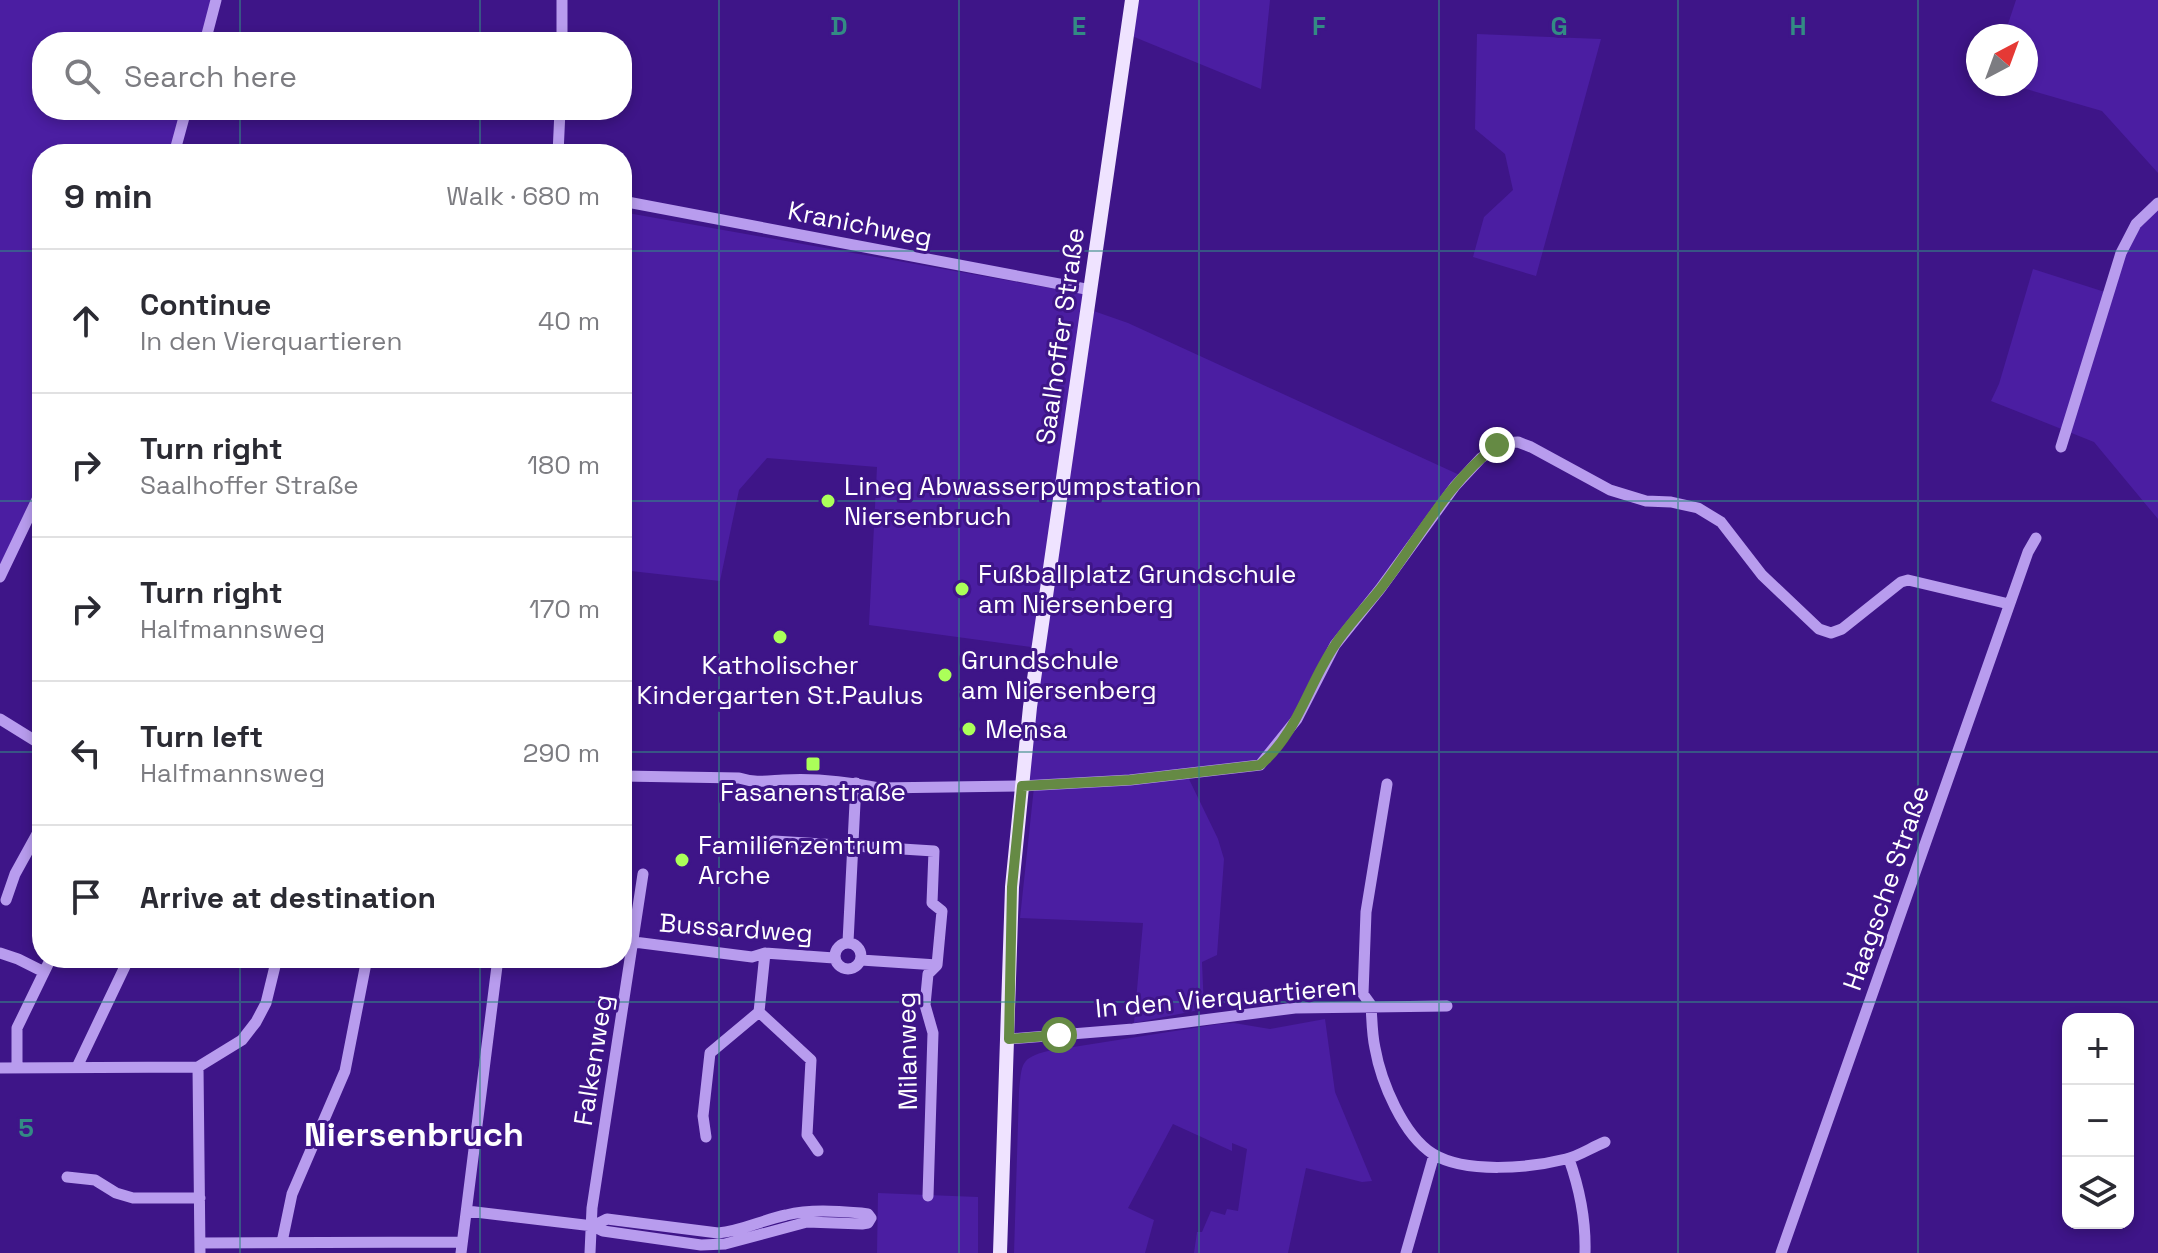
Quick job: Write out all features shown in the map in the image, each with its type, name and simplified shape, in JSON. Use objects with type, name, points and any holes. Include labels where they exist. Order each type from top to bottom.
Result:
[{"type":"main road","name":"Saalhoffer Straße","points":[[1000,1253],[1012,887],[1030,707],[1132,0]]},
{"type":"street","points":[[208,32],[216,0]]},
{"type":"street","points":[[562,0],[562,32]]},
{"type":"street","points":[[177,144],[183,120]]},
{"type":"street","points":[[558,144],[560,120]]},
{"type":"street","name":"Kranichweg","points":[[632,203],[1091,290]]},
{"type":"street","points":[[2061,447],[2121,253],[2136,224],[2158,203]]},
{"type":"street","points":[[632,776],[856,783],[879,788],[1022,786],[1144,779],[1260,765],[1297,719],[1335,645],[1455,486],[1481,458],[1503,443],[1518,442],[1531,447],[1610,490],[1646,501],[1698,508],[1721,522],[1762,575],[1819,629],[1831,633],[1842,629],[1901,582],[1908,580],[2009,604]]},
{"type":"street","points":[[0,577],[32,510]]},
{"type":"street","name":"Haagsche Straße","points":[[1781,1253],[2009,604],[2036,538]]},
{"type":"street","points":[[0,719],[32,739]]},
{"type":"street","points":[[848,942],[856,783]]},
{"type":"street","points":[[1387,784],[1366,912],[1363,994],[1371,1005],[1375,1048],[1386,1087],[1401,1118],[1419,1142],[1434,1155],[1476,1167],[1503,1169],[1569,1159],[1605,1142]]},
{"type":"street","points":[[774,841],[852,846]]},
{"type":"street","points":[[6,900],[15,874],[32,843]]},
{"type":"street","name":"Milanweg","points":[[852,846],[934,851],[932,903],[942,911],[937,965],[928,974],[925,1005],[933,1033],[928,1196]]},
{"type":"street","name":"Falkenweg","points":[[632,955],[643,874]]},
{"type":"street","name":"Bussardweg","points":[[634,942],[752,957],[765,953],[834,958]]},
{"type":"street","points":[[848,942],[858,947],[861,960],[855,968],[848,970],[839,966],[834,958],[838,946],[848,942]]},
{"type":"street","points":[[0,953],[32,966]]},
{"type":"street","points":[[706,1137],[703,1116],[710,1053],[759,1012],[765,953]]},
{"type":"street","points":[[861,960],[937,965]]},
{"type":"street","points":[[36,968],[44,972]]},
{"type":"street","points":[[17,1067],[17,1028],[46,968]]},
{"type":"street","points":[[77,1067],[124,968]]},
{"type":"street","points":[[0,1068],[198,1067],[242,1040],[256,1022],[266,1003],[275,968]]},
{"type":"street","points":[[282,1242],[292,1194],[345,1071],[365,968]]},
{"type":"street","points":[[198,1067],[200,1248],[282,1242],[462,1247],[497,968]]},
{"type":"street","name":"Falkenweg","points":[[590,1253],[592,1208],[630,968]]},
{"type":"street","name":"In den Vierquartieren","points":[[1009,1039],[1133,1029],[1273,1009],[1447,1006]]},
{"type":"street","points":[[759,1012],[811,1060],[807,1135],[818,1151]]},
{"type":"street","points":[[1406,1253],[1434,1155]]},
{"type":"street","points":[[1569,1159],[1584,1219],[1585,1253]]},
{"type":"street","points":[[67,1177],[95,1180],[116,1193],[133,1198],[200,1198]]},
{"type":"street","points":[[467,1211],[593,1226],[603,1231],[701,1245],[725,1244],[807,1222],[862,1224],[868,1223],[871,1218],[861,1213],[809,1211],[718,1233],[607,1219],[593,1226]]},
{"type":"shaded area","points":[[0,0],[211,0],[206,32],[32,32],[32,120],[182,120],[175,144],[32,144],[32,511],[0,578]]},
{"type":"shaded area","points":[[1132,0],[1270,0],[1261,89],[1127,34]]},
{"type":"shaded area","points":[[2016,0],[2158,0],[2158,173],[2102,111],[2038,92],[2038,24],[2008,24]]},
{"type":"shaded area","points":[[1477,34],[1601,39],[1536,276],[1473,257],[1484,217],[1513,190],[1505,154],[1475,129]]},
{"type":"shaded area","points":[[2158,203],[2158,519],[2094,442],[1991,401],[1999,384],[2033,269],[2108,293],[2121,253]]},
{"type":"shaded area","points":[[632,214],[1090,295],[1088,309],[1128,323],[1464,477],[1332,648],[1297,718],[1257,769],[1187,775],[1218,839],[1224,859],[1217,955],[1202,962],[1204,1009],[1134,1023],[1143,923],[1020,918],[1034,787],[1022,786],[1039,648],[869,625],[877,467],[767,458],[739,490],[720,581],[632,571]]},
{"type":"shaded area","points":[[1325,1019],[1335,1092],[1372,1181],[1362,1182],[1306,1168],[1288,1253],[1194,1253],[1197,1232],[1202,1232],[1211,1211],[1225,1215],[1227,1209],[1238,1211],[1247,1149],[1232,1143],[1232,1151],[1173,1124],[1128,1208],[1154,1220],[1145,1253],[1014,1253],[1019,1091],[1022,1068],[1032,1056],[1219,1024],[1234,1023],[1270,1029]]},
{"type":"shaded area","points":[[878,1193],[978,1197],[978,1253],[877,1253]]},
{"type":"place","name":"Lineg Abwasserpumpstation Niersenbruch","points":[[828,501]]},
{"type":"place","name":"Fußballplatz Grundschule am Niersenberg","points":[[962,589]]},
{"type":"place","name":"Katholischer Kindergarten St.Paulus","points":[[780,637]]},
{"type":"place","name":"Grundschule am Niersenberg","points":[[945,675]]},
{"type":"place","name":"Mensa","points":[[969,729]]},
{"type":"place","name":"Fasanenstraße","points":[[813,764]]},
{"type":"place","name":"Familienzentrum Arche","points":[[682,860]]},
{"type":"district","name":"Niersenbruch","points":[[414,1134]]},
{"type":"route","points":[[1059,1035],[1009,1039],[1012,887],[1022,786],[1187,775],[1260,765],[1297,719],[1335,645],[1455,486],[1497,445]]}]
